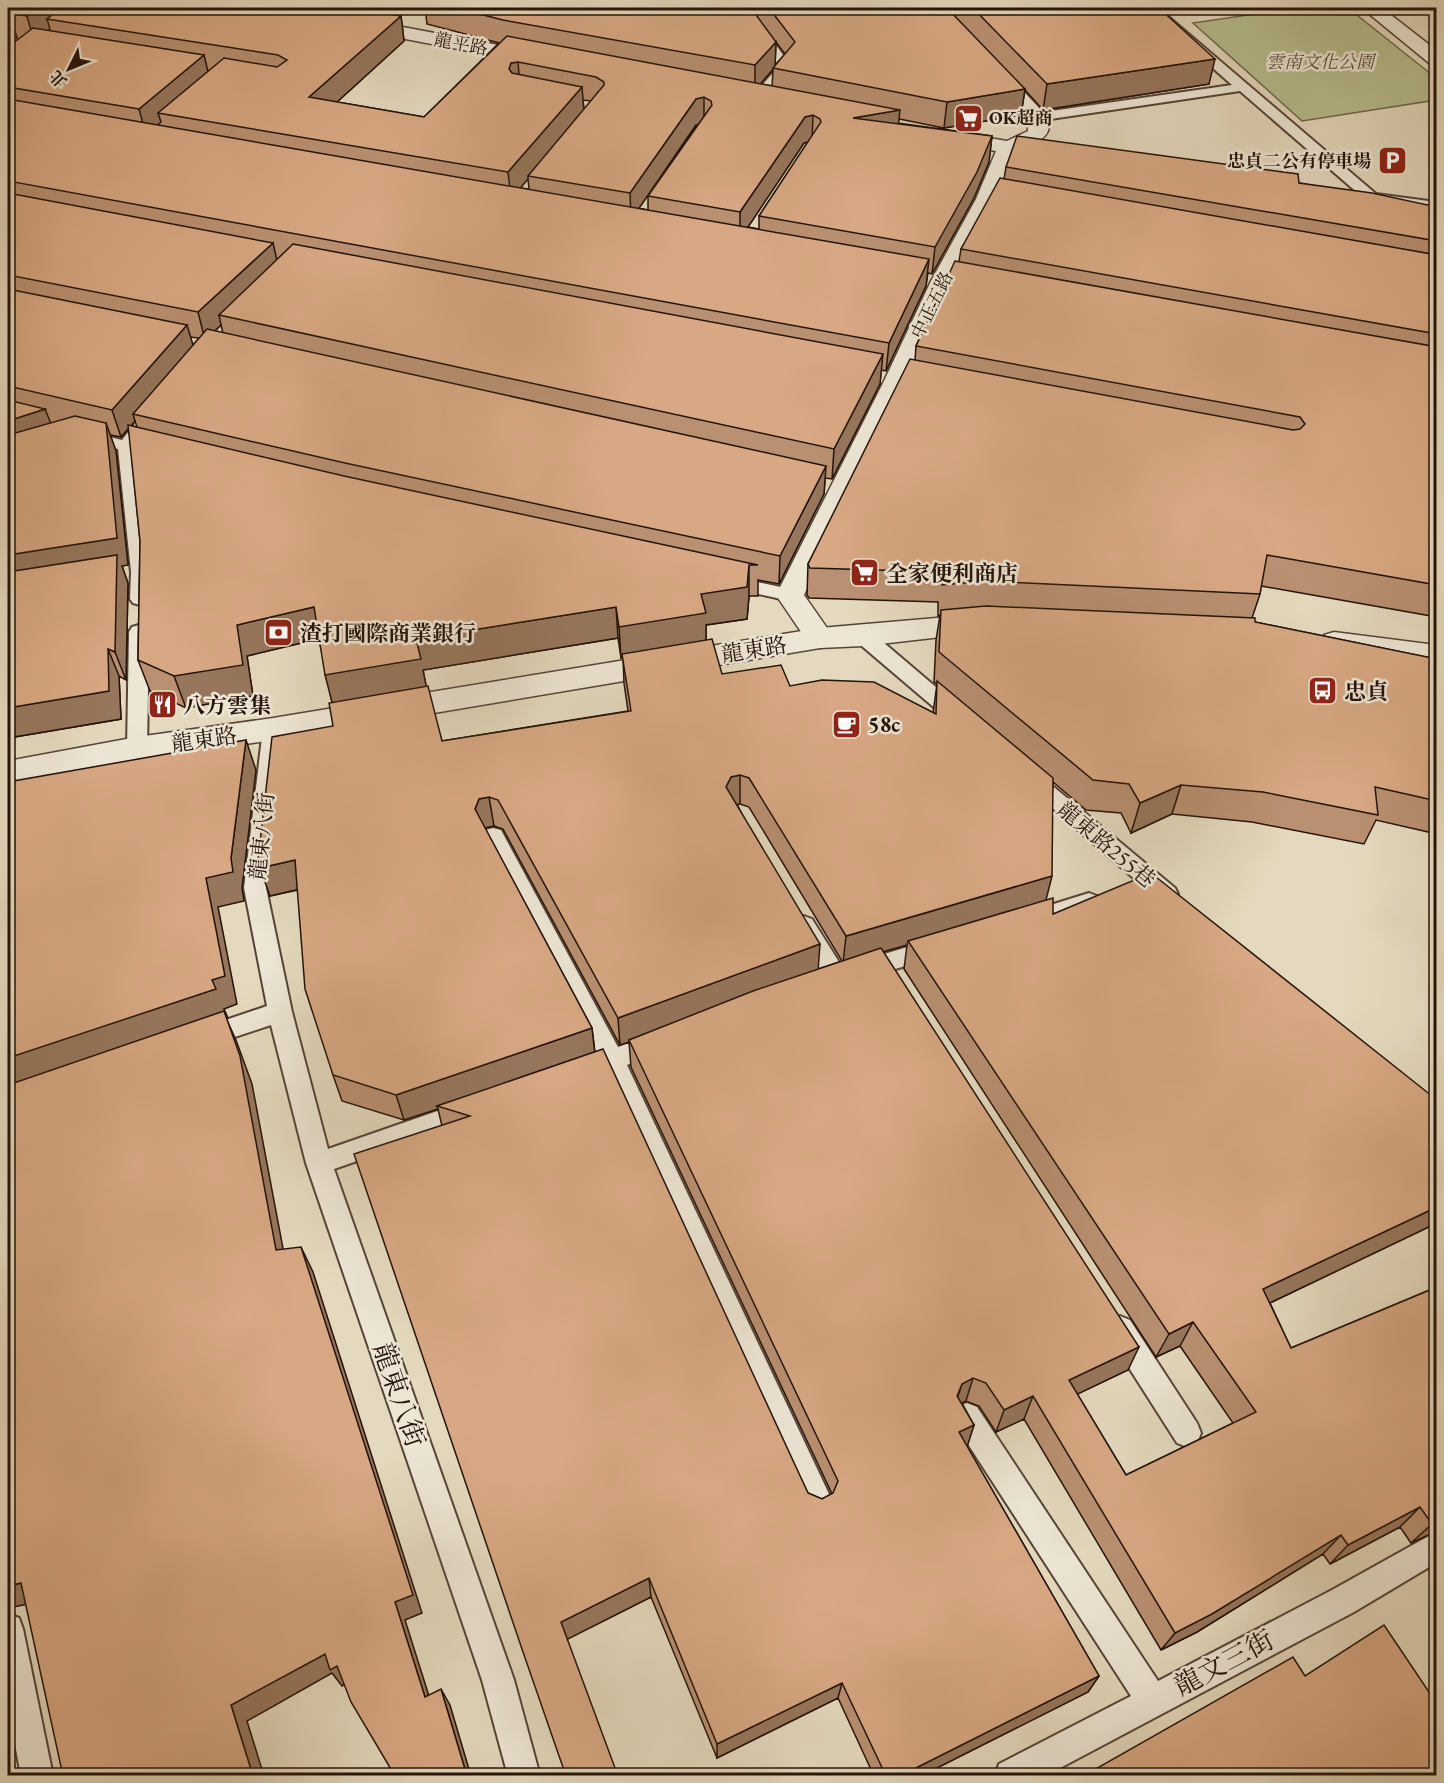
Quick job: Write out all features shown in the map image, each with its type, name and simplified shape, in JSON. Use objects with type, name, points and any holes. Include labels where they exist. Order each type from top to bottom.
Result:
[{"type":"street","points":[[934,8],[1037,117],[1038,134],[1006,149]]},
{"type":"street","points":[[1371,8],[1437,59]]},
{"type":"street","points":[[359,25],[417,17]]},
{"type":"street","name":"龍平路","points":[[336,20],[558,62]]},
{"type":"street","points":[[734,94],[780,104]]},
{"type":"street","points":[[927,133],[1006,149],[1077,158]]},
{"type":"street","name":"中正五路","points":[[790,595],[831,488],[896,381],[942,281],[992,200],[1006,149]]},
{"type":"street","points":[[1337,193],[1372,198]]},
{"type":"street","points":[[790,595],[820,638]]},
{"type":"street","name":"龍東路","points":[[8,772],[137,748],[273,729],[820,638],[981,624],[1004,625]]},
{"type":"street","points":[[1306,639],[1437,655]]},
{"type":"lane","points":[[1151,8],[1372,198],[1437,206]]},
{"type":"lane","points":[[753,22],[785,67],[757,99]]},
{"type":"lane","points":[[1037,117],[1243,87]]},
{"type":"lane","points":[[137,748],[140,572],[126,446],[149,419]]},
{"type":"lane","points":[[73,436],[182,459]]},
{"type":"lane","points":[[118,576],[140,572]]},
{"type":"lane","points":[[709,577],[790,595]]},
{"type":"lane","points":[[863,636],[972,729]]},
{"type":"lane","name":"龍東八街","points":[[273,729],[255,888],[280,1012],[319,1163],[498,1680],[524,1776]]},
{"type":"lane","name":"龍東路255巷","points":[[1017,767],[1131,890],[1181,906]]},
{"type":"lane","points":[[493,836],[613,1061],[818,1502]]},
{"type":"lane","points":[[997,930],[1131,890]]},
{"type":"lane","points":[[793,906],[825,981],[891,973],[952,943]]},
{"type":"lane","points":[[178,1047],[280,1012]]},
{"type":"lane","points":[[556,1081],[682,1033]]},
{"type":"lane","points":[[319,1163],[488,1104]]},
{"type":"lane","points":[[1110,1313],[1188,1433]]},
{"type":"lane","points":[[968,1417],[1152,1700]]},
{"type":"lane","name":"龍文三街","points":[[1011,1776],[1343,1601],[1437,1547]]},
{"type":"lane","points":[[8,1629],[37,1776]]},
{"type":"green space","name":"雲南文化公園","points":[[1297,8],[1348,8],[1436,78],[1436,100],[1302,121],[1193,23]]},
{"type":"building","points":[[8,8],[38,8],[27,16],[8,13]]},
{"type":"building","points":[[61,8],[353,8],[401,16],[309,97],[424,117],[507,36],[900,110],[853,118],[992,136],[977,172],[935,247],[759,216],[821,122],[813,115],[805,117],[740,212],[648,196],[712,105],[711,101],[704,97],[696,99],[630,193],[528,176],[604,85],[604,82],[596,77],[518,62],[511,63],[509,69],[512,73],[582,87],[508,172],[158,113],[224,58],[277,67],[287,60],[278,55],[47,19]]},
{"type":"building","points":[[456,8],[751,8],[776,42],[755,65],[503,20]]},
{"type":"building","points":[[769,8],[947,8],[1025,89],[947,102],[773,68],[795,42]]},
{"type":"building","points":[[973,8],[1159,8],[1215,59],[1047,84]]},
{"type":"building","points":[[33,28],[204,55],[139,109],[8,87],[8,47]]},
{"type":"building","points":[[8,99],[929,259],[889,343],[8,181]]},
{"type":"building","points":[[1017,136],[1298,174],[1299,183],[1372,193],[1437,207],[1437,241],[1006,167]]},
{"type":"building","points":[[1000,178],[1437,255],[1437,334],[961,249]]},
{"type":"building","points":[[8,193],[273,243],[198,312],[8,275]]},
{"type":"building","points":[[293,244],[883,354],[834,449],[219,315]]},
{"type":"building","points":[[955,261],[1437,347],[1437,585],[1267,555],[1260,594],[986,581],[942,585],[942,572],[810,568],[808,564],[910,359],[1293,430],[1300,429],[1305,424],[1300,417],[916,346]]},
{"type":"building","points":[[8,289],[187,325],[112,410],[8,386]]},
{"type":"building","points":[[207,329],[826,466],[780,556],[345,463],[133,414]]},
{"type":"building","points":[[8,400],[45,409],[8,421]]},
{"type":"building","points":[[75,416],[106,423],[117,538],[8,555],[8,435]]},
{"type":"building","points":[[128,425],[344,476],[758,565],[749,565],[747,587],[701,594],[706,613],[619,627],[616,607],[416,639],[421,659],[325,675],[314,607],[237,625],[243,665],[174,676],[138,660],[140,541]]},
{"type":"building","points":[[117,555],[115,652],[108,649],[109,691],[8,708],[8,572]]},
{"type":"building","points":[[986,606],[1255,618],[1255,622],[1437,659],[1437,801],[1375,787],[1378,815],[1263,792],[1181,785],[1140,803],[1129,784],[1093,780],[939,652],[941,610]]},
{"type":"building","points":[[712,639],[722,674],[781,665],[790,686],[822,680],[874,682],[936,714],[937,681],[1053,778],[1052,876],[846,936],[749,778],[740,775],[731,777],[726,787],[820,944],[618,1018],[498,800],[489,797],[479,799],[475,809],[592,1028],[396,1095],[333,1075],[305,989],[295,860],[260,868],[258,860],[272,737],[333,726],[329,703],[428,686],[442,741],[631,711],[622,654]]},
{"type":"building","points":[[246,740],[231,858],[233,872],[206,878],[225,976],[212,980],[216,989],[8,1058],[8,782]]},
{"type":"building","points":[[1151,873],[1437,1100],[1437,1207],[1263,1289],[1291,1348],[1437,1287],[1437,1522],[1432,1524],[1420,1507],[1348,1545],[1341,1535],[1212,1614],[1175,1633],[1033,1396],[1004,1410],[986,1383],[973,1378],[962,1384],[957,1396],[974,1425],[959,1432],[1099,1676],[900,1776],[886,1776],[842,1683],[717,1744],[649,1578],[561,1622],[618,1776],[566,1776],[354,1154],[470,1116],[437,1106],[603,1049],[808,1493],[822,1499],[833,1493],[838,1481],[629,1040],[753,991],[881,948],[1139,1347],[1069,1380],[1126,1475],[1256,1412],[1193,1322],[1169,1334],[908,941],[1053,898],[1053,914]]},
{"type":"building","points":[[224,1011],[240,1056],[276,1250],[301,1247],[413,1595],[395,1602],[425,1697],[441,1689],[467,1776],[395,1776],[351,1702],[337,1666],[330,1670],[325,1654],[231,1705],[253,1776],[63,1776],[21,1583],[8,1586],[8,1085]]},
{"type":"building","points":[[1384,1625],[1437,1704],[1437,1776],[1079,1776],[1086,1772],[1087,1774],[1293,1657],[1305,1676]]},
{"type":"place","name":"OK超商","points":[[968,118]]},
{"type":"place","name":"忠貞二公有停車場","points":[[1392,161]]},
{"type":"place","name":"全家便利商店","points":[[865,573]]},
{"type":"place","name":"渣打國際商業銀行","points":[[279,633]]},
{"type":"place","name":"忠貞","points":[[1323,691]]},
{"type":"place","name":"八方雲集","points":[[162,705]]},
{"type":"place","name":"58c","points":[[847,724]]}]
